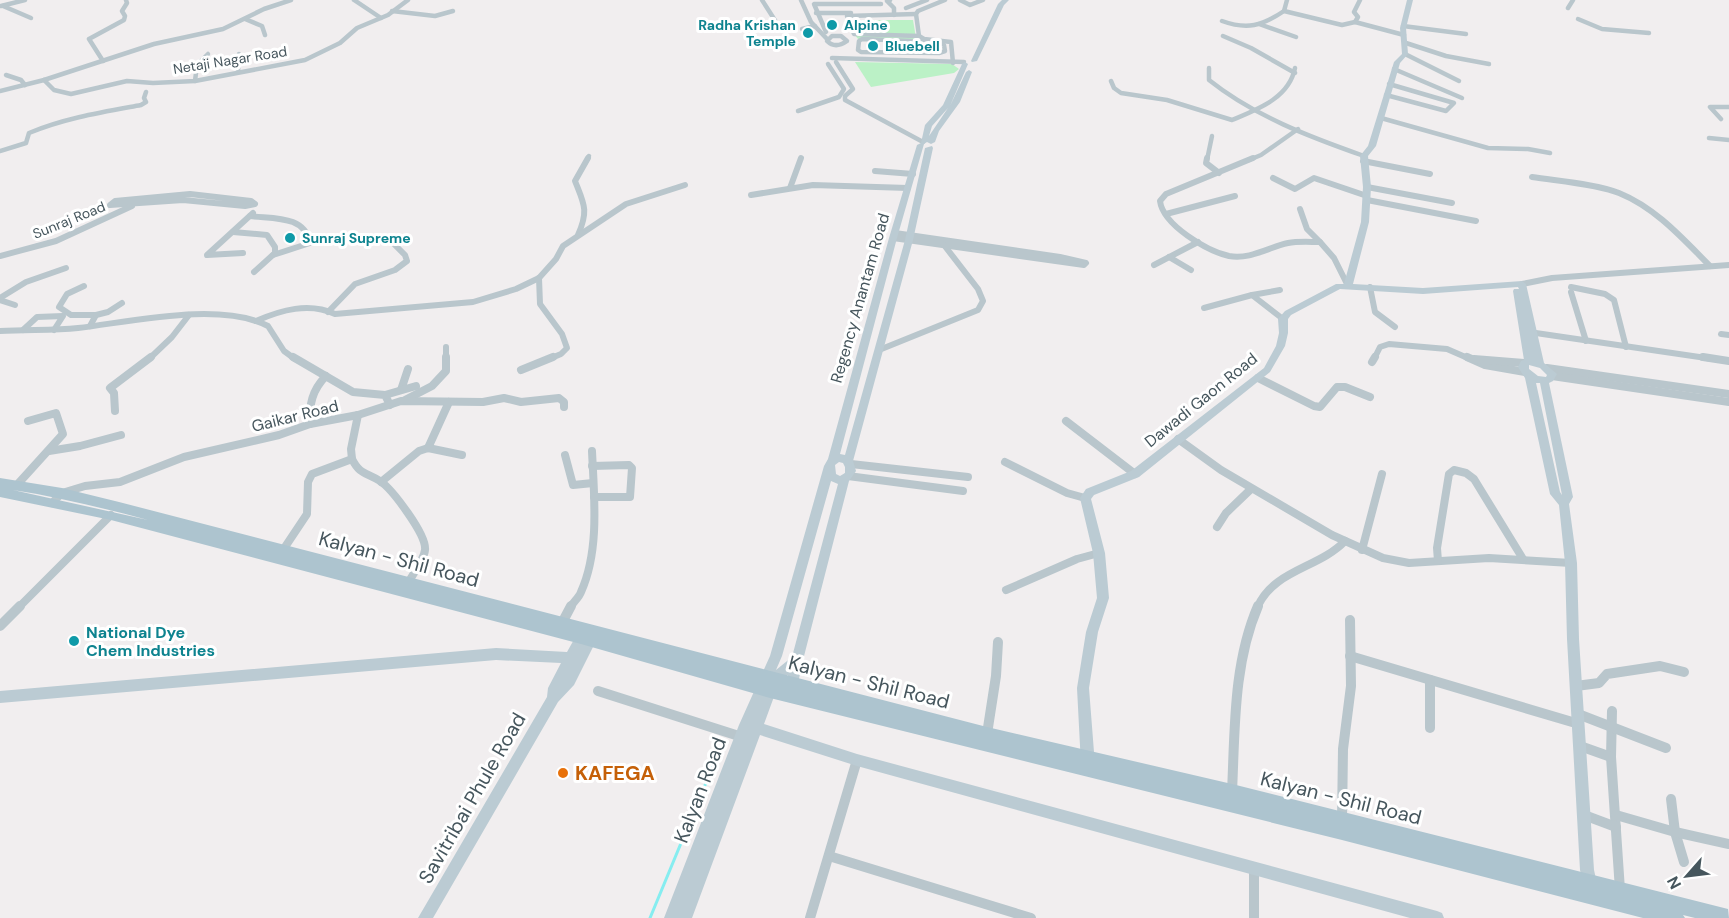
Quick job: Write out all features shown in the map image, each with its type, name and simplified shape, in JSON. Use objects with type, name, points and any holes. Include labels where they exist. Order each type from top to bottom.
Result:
[{"type":"main road","name":"Kalyan - Shil Road","points":[[0,483],[111,515],[323,566],[768,684],[1591,890],[1620,891],[1728,918]]},
{"type":"main road","name":"Kalyan - Shil Road","points":[[0,492],[57,498],[283,550],[323,566],[408,583],[562,623],[588,635]]},
{"type":"main road","name":"Kalyan - Shil Road","points":[[768,684],[793,684],[987,734],[1088,764],[1232,792],[1342,820],[1591,890],[1676,918]]},
{"type":"street","points":[[1,6],[25,0]]},
{"type":"street","points":[[103,61],[89,39],[124,20],[125,16],[122,11],[127,3],[126,0]]},
{"type":"street","points":[[270,0],[273,6]]},
{"type":"street","points":[[0,91],[44,80],[154,44],[222,29],[291,0]]},
{"type":"street","points":[[354,0],[381,18]]},
{"type":"street","name":"Netaji Nagar Road","points":[[44,80],[54,90],[67,94],[127,81],[195,81],[316,57],[340,43],[351,31],[381,18],[408,0]]},
{"type":"street","points":[[762,0],[778,25]]},
{"type":"street","points":[[801,0],[810,5],[826,32]]},
{"type":"street","points":[[840,0],[890,1]]},
{"type":"street","points":[[906,8],[927,0]]},
{"type":"street","points":[[908,15],[908,10],[933,0]]},
{"type":"street","points":[[810,5],[815,26],[832,44],[839,45],[846,42],[850,36],[847,15],[916,14],[918,11],[945,0]]},
{"type":"street","points":[[960,0],[970,5],[983,0]]},
{"type":"street","points":[[798,111],[842,98],[927,143],[956,102],[968,63],[994,4],[998,0]]},
{"type":"street","points":[[968,63],[1001,4],[1006,0]]},
{"type":"street","points":[[1284,11],[1287,0]]},
{"type":"street","points":[[1355,22],[1358,16],[1354,9],[1360,0]]},
{"type":"street","points":[[1348,285],[1365,222],[1367,187],[1364,158],[1372,146],[1394,69],[1405,54],[1404,35],[1410,0]]},
{"type":"street","points":[[1568,8],[1573,0]]},
{"type":"street","points":[[810,5],[890,1]]},
{"type":"street","points":[[890,1],[894,8],[894,15]]},
{"type":"street","points":[[1,6],[32,18]]},
{"type":"street","points":[[392,12],[435,16],[453,11]]},
{"type":"street","points":[[1111,81],[1114,88],[1121,93],[1175,101],[1229,119],[1255,109],[1277,99],[1295,70],[1223,36],[1259,24],[1284,11],[1342,25],[1355,22],[1404,35],[1446,56],[1490,64]]},
{"type":"street","points":[[816,13],[887,13]]},
{"type":"street","points":[[838,13],[847,29]]},
{"type":"street","points":[[916,14],[919,36]]},
{"type":"street","points":[[245,19],[262,26],[265,35]]},
{"type":"street","points":[[1578,19],[1584,24],[1600,29],[1649,33]]},
{"type":"street","points":[[1222,21],[1242,29]]},
{"type":"street","points":[[1259,24],[1296,37]]},
{"type":"street","points":[[802,29],[815,26]]},
{"type":"street","points":[[1404,35],[1466,34]]},
{"type":"street","points":[[827,39],[835,36],[919,36],[924,39],[951,42],[953,62]]},
{"type":"street","points":[[850,36],[894,37],[902,41]]},
{"type":"street","points":[[860,40],[888,41],[937,42],[946,46],[942,53],[858,50],[860,40]]},
{"type":"street","points":[[888,41],[888,52]]},
{"type":"street","points":[[911,41],[913,53]]},
{"type":"street","points":[[832,44],[834,60],[844,90],[842,98]]},
{"type":"street","points":[[834,60],[839,45]]},
{"type":"street","points":[[195,81],[197,65],[208,54]]},
{"type":"street","points":[[238,72],[239,54]]},
{"type":"street","points":[[1405,54],[1459,81]]},
{"type":"street","points":[[834,60],[968,63]]},
{"type":"street","points":[[1209,68],[1209,80],[1224,94],[1255,109],[1364,158],[1430,174]]},
{"type":"street","points":[[1394,69],[1462,98]]},
{"type":"street","points":[[6,75],[25,85]]},
{"type":"street","points":[[1386,95],[1446,111],[1454,103],[1389,84]]},
{"type":"street","points":[[0,151],[26,144],[29,133],[48,125],[141,105],[146,102],[144,98],[146,92]]},
{"type":"street","points":[[1721,119],[1710,107],[1729,107]]},
{"type":"street","points":[[1381,118],[1488,148],[1528,149],[1550,153]]},
{"type":"street","points":[[1298,129],[1260,155],[1177,188],[1166,194],[1160,204],[1179,229],[1198,242],[1230,256],[1241,257],[1288,243],[1320,242]]},
{"type":"street","points":[[1212,136],[1206,163],[1219,173]]},
{"type":"street","points":[[1709,138],[1729,140]]},
{"type":"street","name":"Regency Anantam Road","points":[[768,684],[894,236],[913,174],[927,143]]},
{"type":"street","name":"Regency Anantam Road","points":[[849,463],[909,238],[927,143]]},
{"type":"street","points":[[577,237],[584,222],[585,209],[583,196],[575,181],[589,156]]},
{"type":"street","points":[[790,188],[801,158]]},
{"type":"street","points":[[875,171],[913,174]]},
{"type":"street","points":[[1532,177],[1617,192],[1630,197],[1655,212],[1710,266]]},
{"type":"street","points":[[1273,178],[1294,189],[1314,178],[1366,198],[1476,221]]},
{"type":"street","points":[[0,330],[54,330],[189,315],[256,321],[270,313],[291,310],[321,308],[331,313],[473,302],[509,291],[538,278],[556,259],[564,246],[626,204],[685,185]]},
{"type":"street","points":[[751,195],[813,185],[909,188]]},
{"type":"street","points":[[1367,187],[1452,203]]},
{"type":"street","points":[[192,200],[198,194]]},
{"type":"street","name":"Sunraj Road","points":[[135,204],[111,206],[111,203],[116,201],[198,194],[253,202]]},
{"type":"street","points":[[1166,214],[1235,196]]},
{"type":"street","points":[[135,204],[180,197],[245,206],[253,202],[256,208],[250,216],[207,255],[243,253]]},
{"type":"street","name":"Sunraj Road","points":[[0,256],[56,241],[144,198]]},
{"type":"street","points":[[1300,209],[1307,229],[1334,258],[1348,285]]},
{"type":"street","points":[[250,216],[295,221],[300,223],[310,238],[310,243],[306,246],[273,255],[254,272]]},
{"type":"street","points":[[233,232],[267,235],[275,247],[273,255]]},
{"type":"street","points":[[894,236],[909,238],[1060,259],[944,245],[909,238]]},
{"type":"street","points":[[331,313],[352,286],[364,279],[401,267],[407,261],[405,255],[392,242],[355,240]]},
{"type":"street","points":[[1154,265],[1198,242]]},
{"type":"street","points":[[879,350],[971,314],[981,306],[983,301],[978,289],[944,245]]},
{"type":"street","points":[[1169,257],[1191,270]]},
{"type":"street","points":[[1252,295],[1283,319],[1300,305],[1330,288],[1348,285],[1423,291],[1519,285],[1552,278],[1729,265]]},
{"type":"street","points":[[0,299],[26,282],[66,268]]},
{"type":"street","points":[[521,370],[561,354],[567,348],[567,337],[549,318],[538,297],[541,285],[538,278]]},
{"type":"street","points":[[1519,285],[1536,370],[1554,426],[1568,497],[1564,504]]},
{"type":"street","points":[[84,286],[67,294],[60,301],[59,307],[63,312],[75,316],[96,315],[108,312],[122,303]]},
{"type":"street","points":[[1370,287],[1371,301],[1376,315],[1395,327]]},
{"type":"street","points":[[1204,308],[1280,290]]},
{"type":"street","points":[[1587,341],[1571,290],[1605,294],[1614,300],[1626,347]]},
{"type":"street","points":[[0,299],[15,305]]},
{"type":"street","points":[[90,326],[96,315]]},
{"type":"street","points":[[115,411],[114,393],[110,388],[147,363],[180,330],[189,315]]},
{"type":"street","points":[[23,330],[37,317],[63,316],[54,330]]},
{"type":"street","name":"Dawadi Gaon Road","points":[[1085,498],[1090,492],[1135,474],[1258,378],[1274,361],[1282,344],[1285,331],[1283,319]]},
{"type":"street","name":"Gaikar Road","points":[[256,321],[266,324],[273,330],[283,351],[301,364],[358,394],[385,395]]},
{"type":"street","points":[[1528,332],[1729,361]]},
{"type":"street","points":[[1372,362],[1380,346],[1389,344],[1414,348],[1447,349],[1485,365],[1729,394]]},
{"type":"street","points":[[401,402],[432,386],[446,371],[446,347]]},
{"type":"street","points":[[859,363],[875,366]]},
{"type":"street","points":[[400,390],[408,369]]},
{"type":"street","points":[[1536,370],[1729,402]]},
{"type":"street","points":[[1536,370],[1540,423],[1556,494],[1564,504],[1571,563],[1587,870],[1591,890]]},
{"type":"street","points":[[310,424],[308,406],[319,382],[326,376]]},
{"type":"street","points":[[1258,378],[1314,406],[1320,407],[1337,387],[1345,387],[1370,397]]},
{"type":"street","points":[[390,405],[385,395],[416,386]]},
{"type":"street","points":[[1690,389],[1694,398]]},
{"type":"street","points":[[401,402],[483,402],[504,398],[521,402],[559,398],[564,402],[564,407]]},
{"type":"street","points":[[848,400],[865,404]]},
{"type":"street","name":"Gaikar Road","points":[[57,498],[85,486],[120,482],[184,457],[279,435],[310,424],[358,415],[401,402]]},
{"type":"street","points":[[428,448],[449,402]]},
{"type":"street","points":[[15,486],[63,434],[56,413],[28,421]]},
{"type":"street","points":[[358,415],[351,449],[352,459],[358,471],[381,482],[392,493],[424,538],[425,550],[408,583]]},
{"type":"street","points":[[1066,421],[1135,474]]},
{"type":"street","points":[[1540,423],[1554,426]]},
{"type":"street","points":[[49,451],[80,446],[121,435]]},
{"type":"street","points":[[1178,439],[1206,463],[1266,495],[1306,521],[1362,550],[1402,562],[1523,559],[1571,563]]},
{"type":"street","points":[[381,482],[419,451],[428,448],[462,454]]},
{"type":"street","points":[[562,623],[572,604],[581,594],[591,553],[594,497],[592,451]]},
{"type":"street","points":[[566,455],[573,485],[593,483]]},
{"type":"street","points":[[283,550],[307,514],[308,482],[312,474],[352,459]]},
{"type":"street","points":[[963,491],[847,477],[837,478],[830,467],[840,459],[849,463],[968,477]]},
{"type":"street","points":[[1005,462],[1066,493],[1085,498],[1099,553],[1103,598],[1092,632],[1083,688],[1088,764]]},
{"type":"street","points":[[793,684],[796,660],[819,574],[847,477],[852,470],[849,463]]},
{"type":"street","points":[[592,466],[629,465],[632,468],[630,497],[594,497]]},
{"type":"street","points":[[1438,561],[1437,548],[1449,474],[1454,470],[1466,473],[1474,479],[1523,559]]},
{"type":"street","points":[[1362,550],[1382,474]]},
{"type":"street","points":[[1217,527],[1226,513],[1251,489]]},
{"type":"street","points":[[0,626],[111,515]]},
{"type":"street","points":[[1232,792],[1240,674],[1250,621],[1260,601],[1273,583],[1292,571],[1331,554],[1345,542]]},
{"type":"street","points":[[1006,590],[1077,559],[1099,553]]},
{"type":"street","points":[[800,571],[819,574]]},
{"type":"street","points":[[1342,820],[1343,749],[1350,686],[1350,620]]},
{"type":"street","name":"Savitribai Phule Road","points":[[425,918],[553,698],[570,681],[574,660],[588,635]]},
{"type":"street","points":[[987,734],[996,676],[998,642]]},
{"type":"street","points":[[0,697],[496,654],[554,656],[574,660]]},
{"type":"street","points":[[776,656],[796,660]]},
{"type":"street","points":[[1350,656],[1430,680],[1612,726],[1666,748]]},
{"type":"street","points":[[768,684],[796,660]]},
{"type":"street","points":[[1576,686],[1599,683],[1606,674],[1660,666],[1684,672]]},
{"type":"street","points":[[1430,680],[1430,728]]},
{"type":"street","name":"Kalyan Road","points":[[671,918],[768,684]]},
{"type":"street","points":[[598,691],[1435,918]]},
{"type":"street","points":[[1612,711],[1611,757],[1620,891]]},
{"type":"street","name":"Kalyan Road","points":[[685,918],[749,733]]},
{"type":"street","points":[[1580,746],[1611,757]]},
{"type":"street","points":[[810,918],[857,760]]},
{"type":"street","points":[[1671,799],[1675,832],[1684,862]]},
{"type":"street","points":[[1616,814],[1675,832],[1729,844]]},
{"type":"street","points":[[1584,815],[1616,827]]},
{"type":"street","points":[[829,856],[1031,918]]},
{"type":"street","points":[[1254,869],[1254,918]]},
{"type":"green space","points":[[913,20],[916,38],[913,40],[858,39],[844,21]]},
{"type":"green space","points":[[855,62],[952,64],[959,69],[954,73],[871,87]]},
{"type":"waterway","points":[[650,918],[720,749]]},
{"type":"place","name":"Alpine","points":[[832,25]]},
{"type":"place","name":"Radha Krishan Temple","points":[[808,33]]},
{"type":"place","name":"Bluebell","points":[[873,46]]},
{"type":"place","name":"Sunraj Supreme","points":[[290,238]]},
{"type":"place","name":"National Dye Chem Industries","points":[[74,641]]},
{"type":"place","name":"KAFEGA","points":[[563,773]]}]
